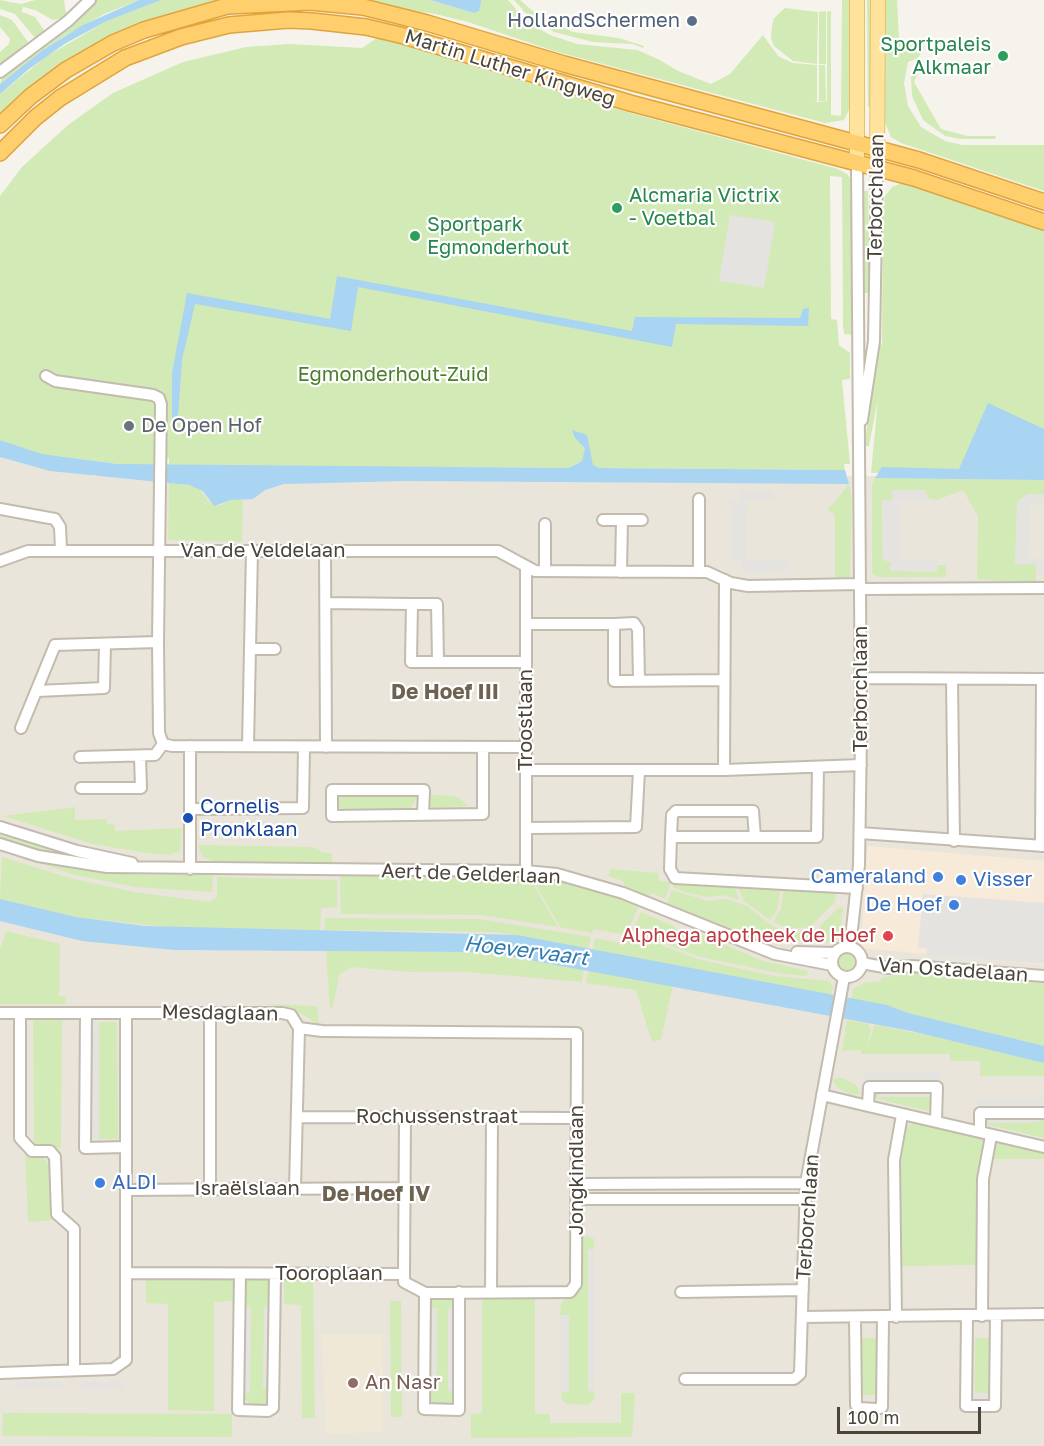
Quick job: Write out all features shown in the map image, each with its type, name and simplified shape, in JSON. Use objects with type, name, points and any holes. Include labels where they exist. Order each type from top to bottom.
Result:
[{"type":"highway","name":"Martin Luther Kingweg","points":[[0,125],[31,96],[66,70],[134,34],[173,19],[220,7],[292,1],[382,11],[564,64],[857,142],[1044,202]]},
{"type":"highway","name":"Martin Luther Kingweg","points":[[0,153],[35,118],[60,98],[125,58],[204,30],[288,20],[344,24],[404,36],[630,103],[941,187],[1044,222]]},
{"type":"main road","name":"Terborchlaan","points":[[857,0],[858,164]]},
{"type":"main road","name":"Terborchlaan","points":[[877,169],[878,0]]},
{"type":"street","points":[[0,72],[68,21],[90,0]]},
{"type":"street","name":"Terborchlaan","points":[[850,947],[857,888],[860,833],[862,678],[857,341],[858,164]]},
{"type":"street","name":"Terborchlaan","points":[[860,429],[874,341],[877,169]]},
{"type":"street","points":[[0,561],[18,552],[161,551],[162,409],[159,398],[55,381],[46,376]]},
{"type":"street","points":[[699,499],[699,572]]},
{"type":"street","points":[[0,509],[55,519],[60,527],[61,550]]},
{"type":"street","points":[[603,520],[642,520]]},
{"type":"street","points":[[621,572],[622,520]]},
{"type":"street","points":[[545,524],[545,571]]},
{"type":"street","name":"Van de Veldelaan","points":[[163,744],[159,733],[158,642],[161,551],[498,551],[512,557],[526,568],[545,571],[707,572],[725,580],[754,586],[1044,588]]},
{"type":"street","points":[[248,746],[252,551]]},
{"type":"street","points":[[325,551],[326,747]]},
{"type":"street","name":"Troostlaan","points":[[526,568],[526,871]]},
{"type":"street","points":[[724,770],[725,580]]},
{"type":"street","points":[[326,603],[436,604],[438,661]]},
{"type":"street","points":[[412,604],[411,662],[526,662]]},
{"type":"street","points":[[526,624],[634,623],[638,629],[639,681]]},
{"type":"street","points":[[614,624],[614,681],[724,680]]},
{"type":"street","points":[[21,728],[55,645],[158,642]]},
{"type":"street","points":[[38,691],[104,688],[105,644]]},
{"type":"street","points":[[250,649],[274,649]]},
{"type":"street","points":[[860,833],[1043,846],[1043,679],[862,678]]},
{"type":"street","points":[[952,679],[954,841]]},
{"type":"street","points":[[80,757],[155,755],[163,744],[304,747],[526,747]]},
{"type":"street","points":[[190,746],[190,869]]},
{"type":"street","points":[[191,809],[303,808],[304,747]]},
{"type":"street","points":[[423,815],[424,790],[332,790],[332,816],[423,815],[483,814],[483,747]]},
{"type":"street","points":[[81,788],[141,788],[140,756]]},
{"type":"street","points":[[526,771],[724,770],[861,765]]},
{"type":"street","points":[[671,837],[817,837],[818,767]]},
{"type":"street","points":[[527,828],[636,827],[639,771]]},
{"type":"street","points":[[755,837],[755,814],[751,810],[676,811],[672,815],[670,869],[675,878],[857,888]]},
{"type":"street","name":"Aert de Gelderlaan","points":[[0,827],[77,851],[159,869]]},
{"type":"street","name":"Aert de Gelderlaan","points":[[0,844],[38,856],[88,865],[159,869],[526,871],[557,874],[602,885],[751,946],[770,951],[834,953]]},
{"type":"street","points":[[850,947],[860,955],[862,963],[856,974],[844,977],[835,971],[832,965],[834,953],[842,948],[850,947]]},
{"type":"street","name":"Aert de Gelderlaan","points":[[770,951],[775,954],[832,965]]},
{"type":"street","name":"Van Ostadelaan","points":[[862,963],[889,968],[912,966],[1044,976]]},
{"type":"street","name":"Terborchlaan","points":[[685,1379],[796,1378],[802,1368],[806,1183],[844,977]]},
{"type":"street","name":"Mesdaglaan","points":[[0,1013],[282,1013],[291,1015],[299,1028],[322,1032],[577,1033]]},
{"type":"street","points":[[20,1013],[20,1138],[32,1151],[50,1151],[55,1157],[57,1214],[74,1229],[74,1369]]},
{"type":"street","points":[[0,1373],[113,1369],[126,1360],[124,1147],[126,1013]]},
{"type":"street","points":[[210,1013],[210,1189]]},
{"type":"street","points":[[86,1014],[85,1148],[124,1147]]},
{"type":"street","points":[[296,1188],[299,1028]]},
{"type":"street","name":"Jongkindlaan","points":[[491,1292],[570,1292],[576,1284],[577,1033]]},
{"type":"street","points":[[868,1106],[869,1087],[936,1087],[936,1122]]},
{"type":"street","points":[[822,1095],[1044,1147]]},
{"type":"street","points":[[982,1316],[985,1134],[980,1113],[1044,1113]]},
{"type":"street","points":[[896,1317],[894,1160],[902,1115]]},
{"type":"street","name":"Rochussenstraat","points":[[297,1117],[577,1118]]},
{"type":"street","points":[[404,1274],[405,1118]]},
{"type":"street","points":[[459,1292],[459,1410],[424,1409],[425,1293],[459,1292],[491,1292],[492,1118]]},
{"type":"street","points":[[577,1184],[806,1183]]},
{"type":"street","name":"Israëlslaan","points":[[126,1190],[405,1188]]},
{"type":"street","points":[[577,1199],[805,1199]]},
{"type":"street","name":"Tooroplaan","points":[[126,1273],[404,1274],[404,1282],[425,1293]]},
{"type":"street","points":[[240,1274],[238,1410],[268,1411],[273,1408],[275,1274]]},
{"type":"street","points":[[681,1292],[803,1290]]},
{"type":"street","points":[[802,1317],[1044,1314]]},
{"type":"street","points":[[967,1316],[966,1406],[995,1406],[996,1316]]},
{"type":"street","points":[[855,1317],[856,1405],[859,1408],[877,1409],[882,1407],[884,1317]]},
{"type":"shaded area","points":[[730,215],[775,222],[764,288],[719,281]]},
{"type":"shaded area","points":[[0,428],[93,476],[1044,476],[1044,1446],[0,1446]]},
{"type":"shaded area","points":[[891,490],[926,490],[926,502],[900,501],[899,560],[937,560],[937,572],[890,571],[891,561],[883,560],[882,500],[893,501]]},
{"type":"shaded area","points":[[740,491],[773,491],[774,500],[747,500],[746,559],[788,560],[788,571],[742,573],[742,561],[731,561],[731,500],[740,501]]},
{"type":"shaded area","points":[[1028,494],[1044,494],[1044,504],[1030,505],[1029,558],[1044,559],[1044,574],[1038,575],[1037,564],[1015,564],[1017,501]]},
{"type":"shaded area","name":"De Hoef","points":[[867,846],[1044,861],[1044,965],[861,948]]},
{"type":"shaded area","name":"De Hoef","points":[[923,894],[1044,903],[1044,964],[926,955],[927,948],[918,948]]},
{"type":"shaded area","points":[[91,1022],[99,1022],[99,1139],[92,1139]]},
{"type":"shaded area","points":[[939,1072],[940,1080],[864,1080],[864,1073]]},
{"type":"shaded area","points":[[878,1089],[931,1089],[931,1097],[878,1097]]},
{"type":"shaded area","points":[[976,1098],[1044,1098],[1044,1106],[976,1106]]},
{"type":"shaded area","points":[[988,1115],[1041,1115],[1041,1122],[988,1123]]},
{"type":"shaded area","points":[[588,1249],[594,1250],[594,1391],[588,1391]]},
{"type":"shaded area","points":[[243,1307],[251,1307],[250,1393],[242,1393]]},
{"type":"shaded area","points":[[264,1307],[272,1307],[271,1388],[263,1388]]},
{"type":"shaded area","points":[[428,1308],[437,1308],[437,1390],[428,1390]]},
{"type":"shaded area","points":[[448,1309],[455,1309],[456,1391],[448,1391]]},
{"type":"shaded area","points":[[560,1315],[569,1315],[569,1392],[561,1392]]},
{"type":"shaded area","name":"An Nasr","points":[[322,1334],[383,1334],[383,1432],[326,1434]]},
{"type":"shaded area","points":[[971,1338],[975,1338],[975,1393],[989,1393],[990,1338],[994,1338],[994,1402],[971,1402]]},
{"type":"shaded area","points":[[17,1382],[63,1382],[63,1388],[17,1389]]},
{"type":"shaded area","points":[[81,1382],[123,1382],[123,1389],[81,1390]]},
{"type":"green space","points":[[0,0],[21,4],[35,0],[64,0],[66,13],[63,18],[53,20],[35,10],[23,7],[22,12],[35,17],[44,30],[44,33],[35,38],[15,14],[0,9]]},
{"type":"green space","points":[[94,0],[139,0],[104,14],[63,37],[0,84],[3,75],[78,19]]},
{"type":"green space","points":[[161,0],[230,0],[168,14],[102,42],[59,66],[0,116],[0,94],[47,56],[107,21]]},
{"type":"green space","points":[[354,0],[430,0],[474,13],[480,7],[481,0],[508,0],[527,22],[550,35],[577,44],[637,50],[678,71],[711,84],[730,74],[763,35],[778,56],[793,63],[817,65],[817,101],[815,102],[830,101],[827,101],[827,12],[831,11],[831,115],[841,116],[842,0],[849,0],[849,110],[844,120],[825,123],[554,51],[468,22],[431,13],[408,11]]},
{"type":"green space","points":[[514,0],[520,0],[535,13],[573,32],[618,38],[644,46],[643,48],[633,44],[593,42],[554,32],[531,19]]},
{"type":"green space","points":[[867,0],[873,0],[871,107],[868,107]]},
{"type":"green space","points":[[883,0],[897,0],[899,38],[917,49],[925,46],[918,58],[908,62],[904,83],[908,106],[921,127],[945,141],[962,145],[1044,145],[1044,191],[901,143],[891,137],[884,120]]},
{"type":"green space","points":[[785,8],[818,12],[817,64],[793,61],[774,46],[771,39],[774,18]]},
{"type":"green space","points":[[826,11],[826,64],[819,64],[819,12]]},
{"type":"green space","points":[[0,15],[12,20],[28,42],[0,67],[0,52],[9,44],[10,39],[0,27]]},
{"type":"green space","name":"Egmonderhout-Zuid","points":[[380,36],[438,51],[459,62],[634,114],[838,169],[847,174],[853,182],[854,335],[844,334],[843,326],[842,177],[830,176],[831,319],[837,320],[839,345],[850,353],[850,379],[842,380],[850,464],[844,464],[845,470],[599,468],[579,462],[568,468],[169,466],[169,458],[155,458],[154,466],[118,464],[42,454],[0,440],[0,196],[22,167],[68,125],[113,93],[183,62],[246,47],[290,44],[362,48]]},
{"type":"green space","points":[[819,65],[825,65],[826,101],[819,101]]},
{"type":"green space","points":[[917,67],[918,74],[914,82],[941,129],[968,136],[996,136],[995,139],[961,139],[945,136],[923,120],[912,96],[911,76]]},
{"type":"green space","points":[[905,182],[1025,222],[1044,231],[1044,471],[871,473],[878,399],[869,446],[866,446],[866,433],[880,344],[882,345],[883,206],[885,196],[892,187]]},
{"type":"green space","points":[[861,191],[868,191],[870,293],[862,293]]},
{"type":"green space","points":[[875,478],[1044,480],[1044,494],[1028,494],[1015,563],[1036,564],[1036,584],[977,579],[978,516],[963,490],[937,500],[927,498],[926,490],[892,490],[893,501],[882,500],[883,560],[937,572],[937,565],[946,565],[946,577],[878,577],[872,573],[872,485]]},
{"type":"green space","points":[[169,483],[198,487],[209,502],[218,506],[231,500],[243,500],[242,542],[168,540]]},
{"type":"green space","points":[[849,484],[852,498],[850,577],[835,578],[835,520],[834,514],[828,510]]},
{"type":"green space","points":[[342,794],[415,795],[417,798],[410,809],[348,811],[338,806],[337,801]]},
{"type":"green space","points":[[429,794],[458,797],[468,806],[428,808]]},
{"type":"green space","points":[[75,807],[75,820],[107,819],[107,824],[114,824],[115,831],[182,828],[180,851],[169,855],[93,844],[3,816]]},
{"type":"green space","points":[[0,830],[115,863],[81,861],[0,843]]},
{"type":"green space","points":[[198,845],[313,847],[323,853],[332,853],[332,863],[214,862],[203,857]]},
{"type":"green space","points":[[0,850],[96,871],[143,875],[213,874],[212,892],[135,887],[75,875]]},
{"type":"green space","points":[[2,857],[70,878],[134,892],[209,902],[217,897],[217,877],[337,880],[337,907],[321,908],[320,930],[184,929],[76,917],[0,899]]},
{"type":"green space","points":[[611,869],[659,873],[659,881],[671,882],[665,899],[651,893],[648,897],[625,887],[623,881],[608,876]]},
{"type":"green space","points":[[340,875],[528,875],[558,927],[482,915],[341,914]]},
{"type":"green space","points":[[530,875],[577,882],[640,904],[626,935],[594,929],[592,933],[560,927]]},
{"type":"green space","points":[[675,882],[734,886],[739,900],[724,895],[708,897],[687,893],[673,887]]},
{"type":"green space","points":[[738,886],[780,889],[778,908],[770,920],[744,901]]},
{"type":"green space","points":[[784,889],[836,892],[835,902],[810,927],[790,929],[773,922],[781,909]]},
{"type":"green space","points":[[672,890],[708,901],[726,899],[747,906],[774,927],[789,932],[803,933],[816,928],[814,942],[747,939],[666,905]]},
{"type":"green space","points":[[843,907],[842,917],[839,917],[842,918],[840,935],[829,942],[818,942],[820,926],[838,908]]},
{"type":"green space","points":[[641,912],[674,926],[677,931],[682,932],[688,929],[763,961],[808,971],[807,976],[783,974],[697,956],[644,936],[633,930]]},
{"type":"green space","points":[[325,918],[478,919],[591,937],[588,949],[495,932],[325,930]]},
{"type":"green space","points":[[6,931],[60,944],[59,996],[66,997],[66,1004],[0,1004],[0,949]]},
{"type":"green space","points":[[632,933],[697,959],[774,976],[829,981],[833,987],[831,995],[593,950],[595,938],[626,944]]},
{"type":"green space","points":[[326,951],[473,952],[584,969],[582,982],[467,972],[409,972],[352,967],[339,975],[333,1007],[330,1009]]},
{"type":"green space","points":[[844,954],[850,954],[855,962],[853,968],[844,970],[839,965],[839,959]]},
{"type":"green space","points":[[589,970],[673,985],[661,1039],[654,1042],[650,1036],[636,990],[586,983]]},
{"type":"green space","points":[[915,971],[1044,981],[1044,1046],[908,1013],[887,1005],[851,999],[853,989],[864,983],[881,981],[881,978]]},
{"type":"green space","points":[[265,1004],[317,1006],[319,1025],[292,1008]]},
{"type":"green space","points":[[33,1019],[62,1020],[61,1148],[44,1147],[34,1143]]},
{"type":"green space","points":[[847,1020],[869,1024],[871,1029],[866,1050],[875,1025],[1044,1063],[1044,1076],[980,1076],[980,1061],[950,1061],[950,1054],[861,1054],[861,1050],[842,1051]]},
{"type":"green space","points":[[99,1022],[117,1022],[118,1139],[99,1139]]},
{"type":"green space","points":[[842,1078],[855,1084],[861,1094],[851,1095],[837,1087],[832,1079]]},
{"type":"green space","points":[[873,1089],[931,1089],[934,1112],[873,1098]]},
{"type":"green space","points":[[1044,1114],[1044,1138],[984,1124],[985,1116],[988,1115],[988,1123],[1041,1122],[1041,1115]]},
{"type":"green space","points":[[915,1122],[981,1137],[984,1141],[985,1152],[976,1184],[978,1265],[901,1266],[899,1157],[907,1127]]},
{"type":"green space","points":[[999,1143],[1044,1154],[1044,1159],[989,1159],[994,1145]]},
{"type":"green space","points":[[25,1155],[42,1156],[49,1164],[52,1220],[30,1222],[28,1219]]},
{"type":"green space","points":[[587,1236],[594,1239],[594,1249],[588,1250],[588,1391],[594,1391],[595,1398],[588,1405],[567,1404],[562,1400],[561,1392],[569,1392],[569,1315],[560,1315],[561,1304],[565,1298],[581,1291],[582,1238]]},
{"type":"green space","points":[[244,1276],[272,1277],[271,1388],[266,1404],[250,1404],[242,1397],[242,1393],[250,1393]]},
{"type":"green space","points":[[146,1279],[235,1280],[235,1301],[214,1302],[214,1411],[168,1410],[168,1304],[146,1303]]},
{"type":"green space","points":[[284,1281],[313,1281],[315,1418],[302,1418],[301,1305],[284,1304]]},
{"type":"green space","points":[[444,1297],[455,1302],[455,1402],[453,1405],[432,1406],[428,1399],[428,1390],[437,1390],[437,1308],[428,1308],[428,1304],[433,1299]]},
{"type":"green space","points":[[482,1298],[535,1298],[535,1414],[550,1414],[550,1423],[621,1423],[621,1393],[635,1393],[632,1437],[471,1438],[471,1414],[482,1413]]},
{"type":"green space","points":[[390,1301],[401,1301],[402,1417],[391,1417]]},
{"type":"green space","points":[[862,1338],[876,1338],[876,1395],[862,1395]]},
{"type":"green space","points":[[975,1338],[990,1338],[990,1393],[975,1393]]},
{"type":"green space","points":[[3,1413],[232,1414],[232,1437],[2,1436]]},
{"type":"water","points":[[139,0],[161,0],[107,21],[66,43],[29,69],[0,94],[0,84],[43,50],[83,25]]},
{"type":"water","points":[[430,0],[481,0],[481,3],[479,11],[474,13]]},
{"type":"water","points":[[337,276],[632,331],[635,317],[800,318],[803,309],[809,308],[808,326],[676,324],[672,347],[358,287],[351,331],[195,304],[182,360],[178,417],[176,420],[172,419],[172,373],[187,293],[330,319]]},
{"type":"water","points":[[988,403],[1044,429],[1044,480],[875,478],[882,467],[959,469]]},
{"type":"water","points":[[572,430],[587,435],[593,465],[599,468],[845,470],[849,484],[407,481],[284,484],[265,490],[253,499],[231,500],[214,506],[203,491],[189,485],[50,471],[0,457],[0,440],[42,454],[118,464],[568,468],[582,461],[585,448],[575,438]]},
{"type":"water","name":"Hoevervaart","points":[[0,899],[76,917],[145,926],[517,935],[887,1005],[908,1013],[1044,1046],[1044,1063],[911,1031],[502,955],[473,952],[174,950],[82,941],[0,921]]},
{"type":"place","name":"HollandSchermen","points":[[692,21]]},
{"type":"place","name":"Sportpaleis Alkmaar","points":[[1003,56]]},
{"type":"place","name":"Alcmaria Victrix - Voetbal","points":[[617,208]]},
{"type":"place","name":"Sportpark Egmonderhout","points":[[415,236]]},
{"type":"place","name":"De Open Hof","points":[[129,426]]},
{"type":"place","name":"Cornelis Pronklaan","points":[[188,818]]},
{"type":"place","name":"Cameraland","points":[[938,877]]},
{"type":"place","name":"Visser","points":[[961,880]]},
{"type":"place","name":"De Hoef","points":[[954,905]]},
{"type":"place","name":"Alphega apotheek de Hoef","points":[[888,936]]},
{"type":"place","name":"ALDI","points":[[100,1183]]},
{"type":"place","name":"An Nasr","points":[[353,1383]]},
{"type":"district","name":"De Hoef III","points":[[445,692]]},
{"type":"district","name":"De Hoef IV","points":[[376,1194]]}]
